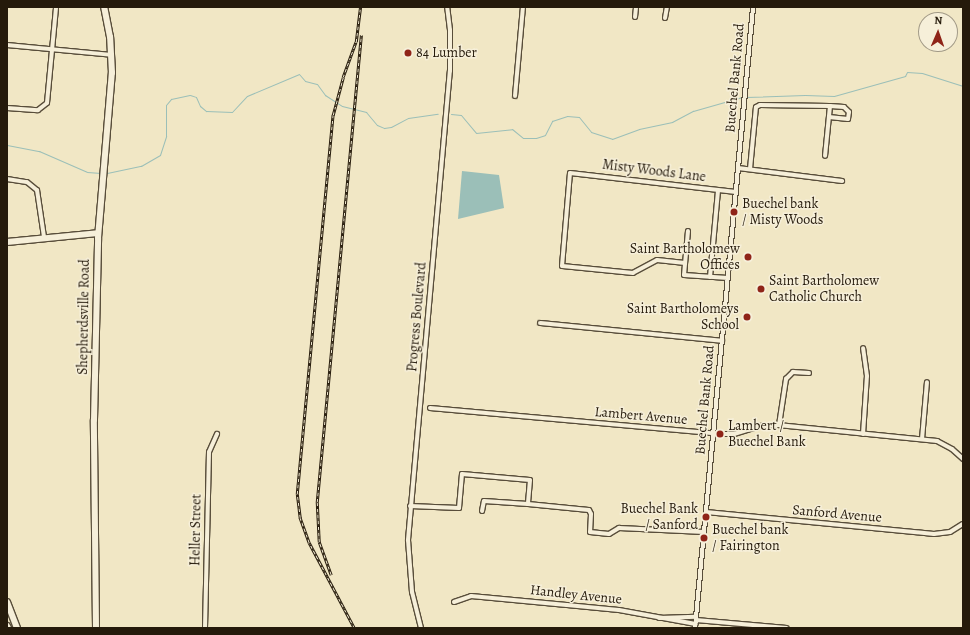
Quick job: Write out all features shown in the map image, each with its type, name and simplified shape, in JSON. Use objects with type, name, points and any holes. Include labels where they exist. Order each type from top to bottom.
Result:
[{"type":"main road","name":"Shepherdsville Road","points":[[96,628],[94,420],[98,233],[111,87],[112,54],[104,7]]},
{"type":"main road","points":[[7,242],[44,237],[98,233]]},
{"type":"main road","points":[[7,602],[17,628]]},
{"type":"street","points":[[7,108],[38,110],[45,106],[48,99],[56,7]]},
{"type":"street","name":"Progress Boulevard","points":[[421,628],[409,575],[408,540],[450,71],[450,30],[447,7]]},
{"type":"street","points":[[515,96],[523,7]]},
{"type":"street","points":[[635,17],[636,7]]},
{"type":"street","points":[[665,18],[667,7]]},
{"type":"street","name":"Buechel Bank Road","points":[[696,622],[753,7]]},
{"type":"street","points":[[7,45],[112,54]]},
{"type":"street","points":[[750,169],[756,107],[760,105],[830,106],[844,107],[849,112],[848,118],[829,117]]},
{"type":"street","points":[[825,156],[830,106]]},
{"type":"street","points":[[738,168],[842,181]]},
{"type":"street","name":"Misty Woods Lane","points":[[685,263],[656,260],[633,273],[562,266],[570,173],[736,192]]},
{"type":"street","points":[[7,179],[27,182],[37,190],[44,237]]},
{"type":"street","points":[[710,277],[718,190]]},
{"type":"street","points":[[688,231],[684,276],[728,278]]},
{"type":"street","points":[[540,323],[722,341]]},
{"type":"street","points":[[862,434],[867,376],[863,348]]},
{"type":"street","points":[[779,425],[786,379],[793,372],[809,372]]},
{"type":"street","points":[[922,439],[927,382]]},
{"type":"street","name":"Lambert Avenue","points":[[430,408],[734,434],[761,426],[779,425],[922,439],[946,445],[963,459]]},
{"type":"street","name":"Heller Street","points":[[205,628],[209,452],[217,434]]},
{"type":"street","points":[[410,506],[459,508],[462,474],[530,480],[528,504]]},
{"type":"street","points":[[482,512],[484,501],[528,504],[589,510],[592,514],[590,532],[609,534],[618,528],[704,532]]},
{"type":"street","name":"Sanford Avenue","points":[[706,512],[934,534],[950,532],[963,524]]},
{"type":"street","name":"Handley Avenue","points":[[454,602],[470,596],[478,596],[619,610],[656,618],[787,628]]},
{"type":"street","points":[[656,618],[672,616],[696,622]]},
{"type":"water","points":[[462,171],[499,175],[504,208],[458,219]]},
{"type":"waterway","points":[[746,97],[805,95],[834,96],[905,76],[907,72],[922,73],[963,86]]},
{"type":"waterway","points":[[107,173],[141,166],[160,155],[166,136],[166,105],[171,99],[190,95],[196,97],[200,106],[206,111],[232,112],[247,96],[299,74],[305,81],[317,84],[325,95],[342,106],[366,112],[377,125],[384,128],[391,127],[408,118],[438,114]]},
{"type":"waterway","points":[[451,114],[461,115],[476,133],[512,129],[523,138],[536,138],[545,135],[552,121],[567,116],[579,117],[591,132],[612,139],[639,129],[672,122],[693,111],[742,97]]},
{"type":"waterway","points":[[7,145],[39,151],[87,172],[101,173]]},
{"type":"railway","points":[[354,628],[309,543],[300,518],[297,494],[333,115],[343,77],[356,42],[360,7]]},
{"type":"railway","points":[[331,575],[319,542],[317,502],[361,35]]},
{"type":"place","name":"84 Lumber","points":[[408,53]]},
{"type":"place","name":"Buechel bank / Misty Woods","points":[[734,212]]},
{"type":"place","name":"Saint Bartholomew Offices","points":[[748,257]]},
{"type":"place","name":"Saint Bartholomew Catholic Church","points":[[761,289]]},
{"type":"place","name":"Saint Bartholomeys School","points":[[747,317]]},
{"type":"place","name":"Lambert / Buechel Bank","points":[[720,434]]},
{"type":"place","name":"Buechel Bank / Sanford","points":[[706,517]]},
{"type":"place","name":"Buechel bank / Fairington","points":[[704,538]]}]
